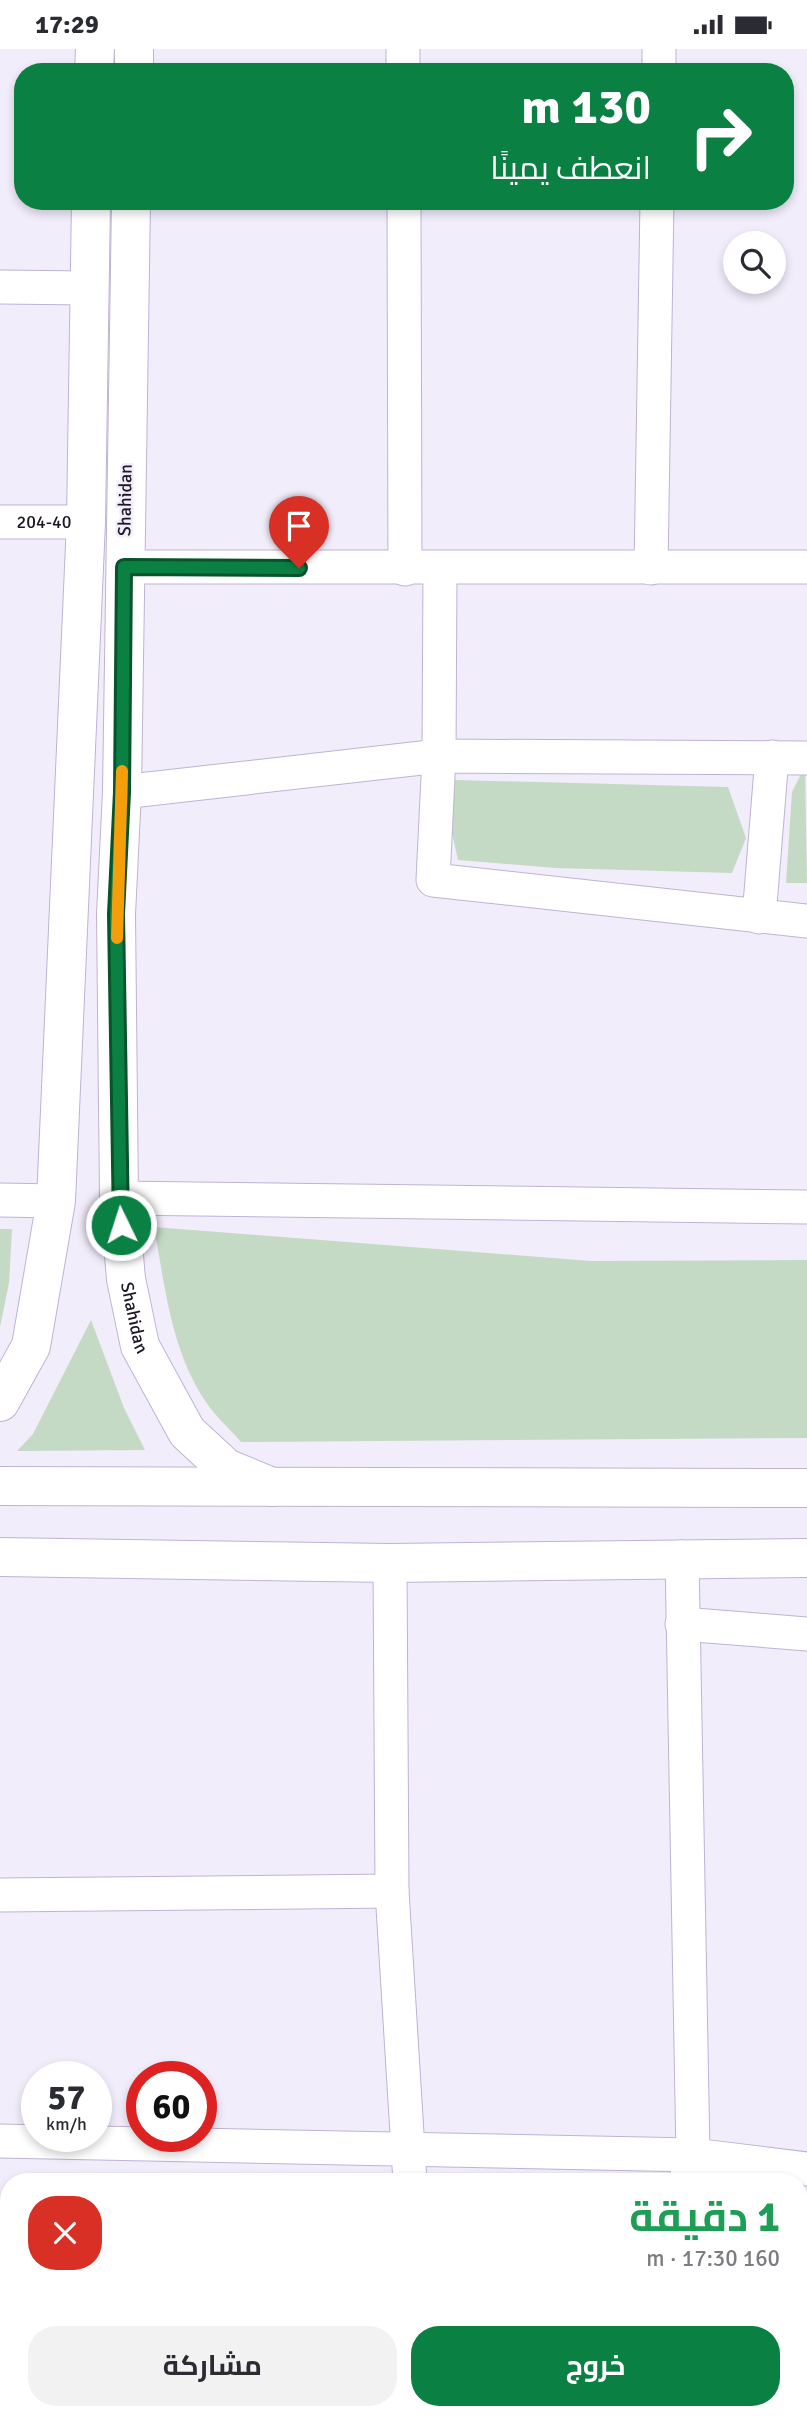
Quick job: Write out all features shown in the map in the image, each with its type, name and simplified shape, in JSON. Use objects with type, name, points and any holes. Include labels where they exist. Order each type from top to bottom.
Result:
[{"type":"main road","points":[[0,1402],[31,1346],[56,1201],[71,914],[86,522],[91,210]]},
{"type":"main road","name":"Shahidan","points":[[131,210],[122,792],[116,914],[119,1198],[126,1279],[140,1346],[160,1387],[187,1432],[226,1468],[277,1489]]},
{"type":"main road","points":[[71,914],[116,914]]},
{"type":"main road","points":[[0,1486],[277,1489],[807,1488]]},
{"type":"main road","points":[[0,1557],[390,1563],[682,1557],[807,1559]]},
{"type":"street","points":[[404,210],[405,569]]},
{"type":"street","points":[[651,568],[657,210]]},
{"type":"street","points":[[0,287],[88,288]]},
{"type":"street","name":"204-40","points":[[0,522],[86,522]]},
{"type":"street","points":[[124,567],[807,567]]},
{"type":"street","points":[[440,569],[439,756],[433,880],[807,921]]},
{"type":"street","points":[[122,792],[439,756],[807,758]]},
{"type":"street","points":[[759,917],[772,757]]},
{"type":"street","points":[[119,1198],[807,1207]]},
{"type":"street","points":[[0,1200],[56,1201]]},
{"type":"street","points":[[682,1557],[689,2168]]},
{"type":"street","points":[[390,1563],[392,1891],[409,2173]]},
{"type":"street","points":[[682,1625],[807,1634]]},
{"type":"street","points":[[0,1895],[392,1891]]},
{"type":"street","points":[[0,2141],[408,2149],[689,2168],[807,2169]]},
{"type":"green space","points":[[805,766],[807,883],[786,883],[792,792]]},
{"type":"green space","points":[[455,780],[728,787],[746,838],[732,873],[555,868],[458,860],[451,828]]},
{"type":"green space","points":[[154,1227],[591,1261],[807,1260],[807,1438],[241,1442],[210,1407],[194,1382],[185,1361],[171,1317]]},
{"type":"green space","points":[[0,1229],[12,1229],[9,1283],[0,1327]]},
{"type":"green space","points":[[91,1320],[124,1408],[145,1450],[17,1451],[33,1434]]},
{"type":"slow traffic","points":[[117,938],[122,771]]},
{"type":"route","points":[[121,1225],[116,914],[122,792],[124,567],[299,568]]}]
